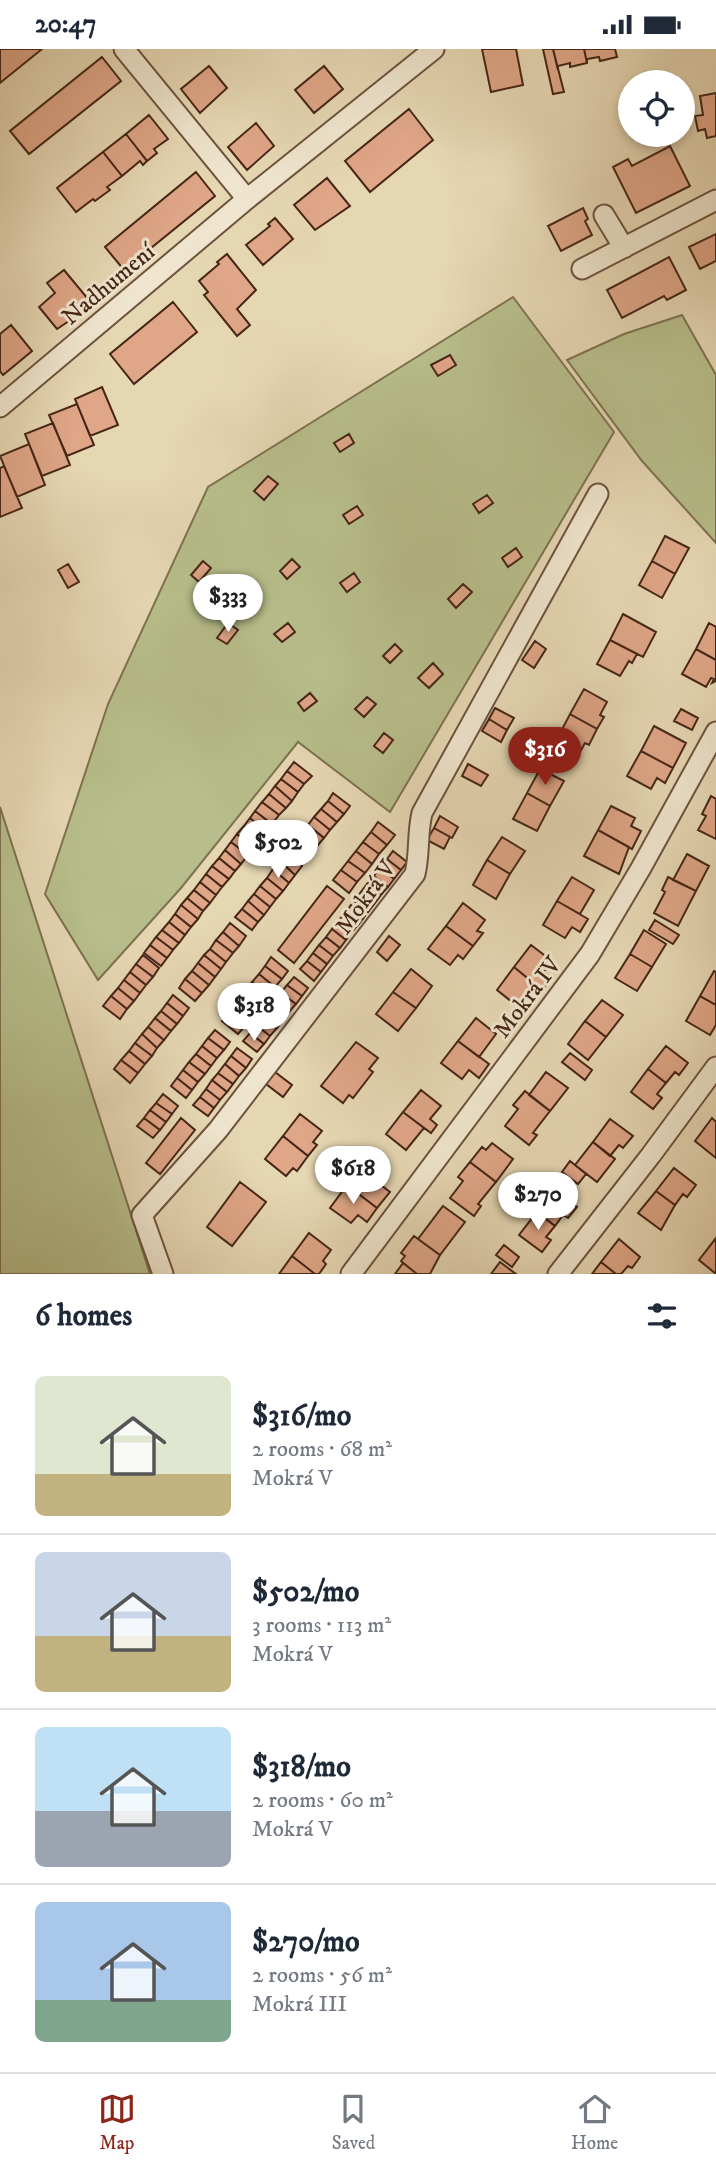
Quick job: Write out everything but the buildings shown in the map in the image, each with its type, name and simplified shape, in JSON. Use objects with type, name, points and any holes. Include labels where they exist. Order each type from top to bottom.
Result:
[{"type":"street","points":[[124,49],[247,199]]},
{"type":"street","name":"Nadhumení","points":[[0,407],[247,199],[434,49]]},
{"type":"street","points":[[582,269],[716,200]]},
{"type":"street","points":[[604,215],[624,248]]},
{"type":"street","name":"Mokrá V","points":[[163,1274],[142,1215],[218,1130],[415,874],[419,857],[417,837],[422,813],[598,494]]},
{"type":"street","name":"Mokrá IV","points":[[351,1274],[590,954],[641,869],[716,732]]},
{"type":"street","points":[[558,1274],[716,1067]]},
{"type":"green space","points":[[513,297],[614,432],[390,812],[298,742],[181,888],[98,980],[45,894],[108,704],[208,487]]},
{"type":"green space","points":[[682,315],[716,375],[716,543],[642,461],[567,360],[624,334]]},
{"type":"green space","points":[[0,807],[150,1274],[0,1274]]}]
